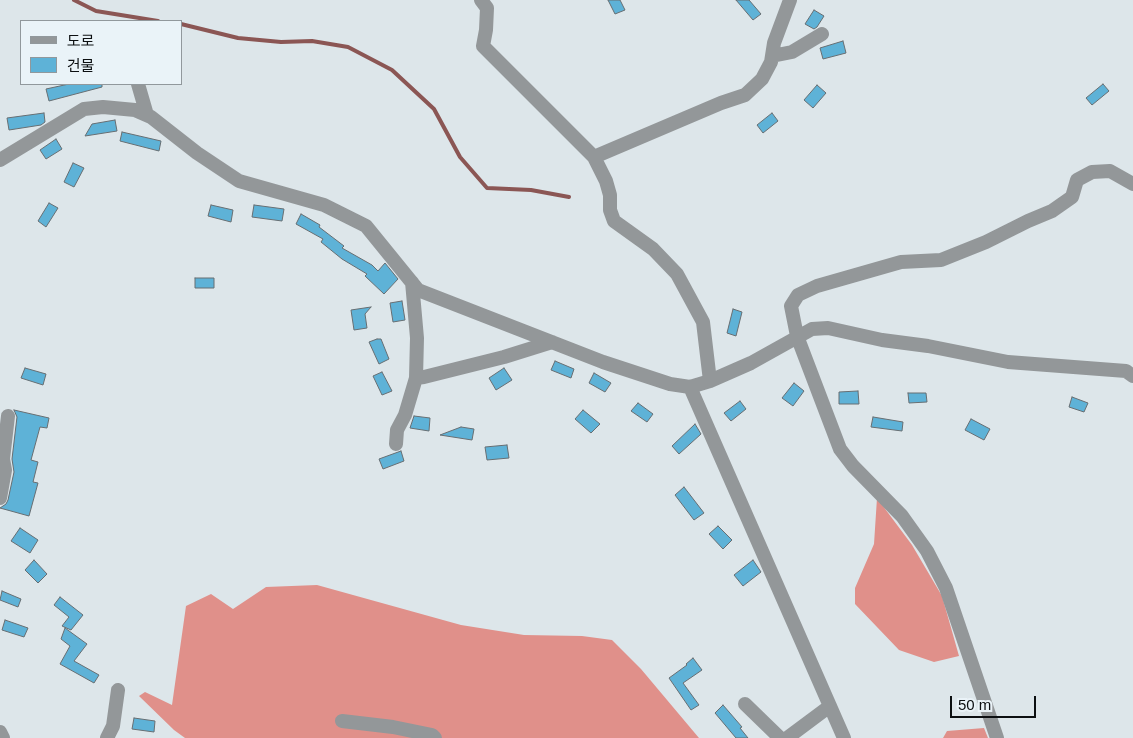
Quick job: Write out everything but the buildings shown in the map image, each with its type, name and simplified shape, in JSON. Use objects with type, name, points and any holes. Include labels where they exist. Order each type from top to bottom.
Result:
[{"type":"street","points":[[481,0],[487,8],[483,46],[594,157],[608,188],[610,210],[614,221],[653,249],[677,274],[703,322],[710,381]]},
{"type":"street","points":[[594,157],[745,95],[762,78],[771,62],[776,36],[790,0]]},
{"type":"street","points":[[772,56],[792,52],[822,34]]},
{"type":"street","points":[[138,85],[147,115]]},
{"type":"street","points":[[0,160],[84,109],[103,107],[135,110],[147,115],[172,132],[211,164],[238,181],[324,204],[366,226],[418,290],[603,362],[670,384],[690,387],[710,381],[751,363],[812,329],[828,328],[882,340],[928,346],[1008,362],[1126,371],[1133,376]]},
{"type":"street","points":[[996,738],[946,588],[927,551],[902,516],[853,466],[840,449],[797,336],[791,306],[798,295],[817,286],[901,262],[941,260],[986,242],[1052,211],[1072,197],[1077,180],[1092,172],[1110,171],[1133,184]]},
{"type":"street","points":[[396,444],[397,430],[405,415],[416,378],[418,338],[412,282]]},
{"type":"street","points":[[416,378],[504,357],[552,342]]},
{"type":"street","points":[[690,387],[844,738]]},
{"type":"street","points":[[0,498],[5,470],[3,459],[8,416]]},
{"type":"street","points":[[107,738],[113,726],[118,690]]},
{"type":"street","points":[[745,704],[780,738]]},
{"type":"street","points":[[787,738],[830,706]]},
{"type":"street","points":[[342,721],[394,727],[432,735],[435,738]]},
{"type":"street","points":[[0,732],[3,738]]},
{"type":"shaded area","points":[[877,498],[912,545],[942,596],[959,656],[934,662],[899,650],[855,604],[855,588],[874,544]]},
{"type":"shaded area","points":[[317,585],[461,625],[524,635],[582,636],[612,640],[641,669],[699,738],[185,738],[174,730],[139,696],[145,692],[172,705],[186,606],[211,594],[233,609],[266,587]]},
{"type":"shaded area","points":[[984,728],[988,738],[943,738],[947,731]]},
{"type":"waterway","points":[[74,0],[96,11],[152,20]]},
{"type":"waterway","points":[[182,24],[238,38],[281,42],[312,41],[348,47],[392,70],[434,109],[460,157],[487,188],[531,190],[569,197]]}]
